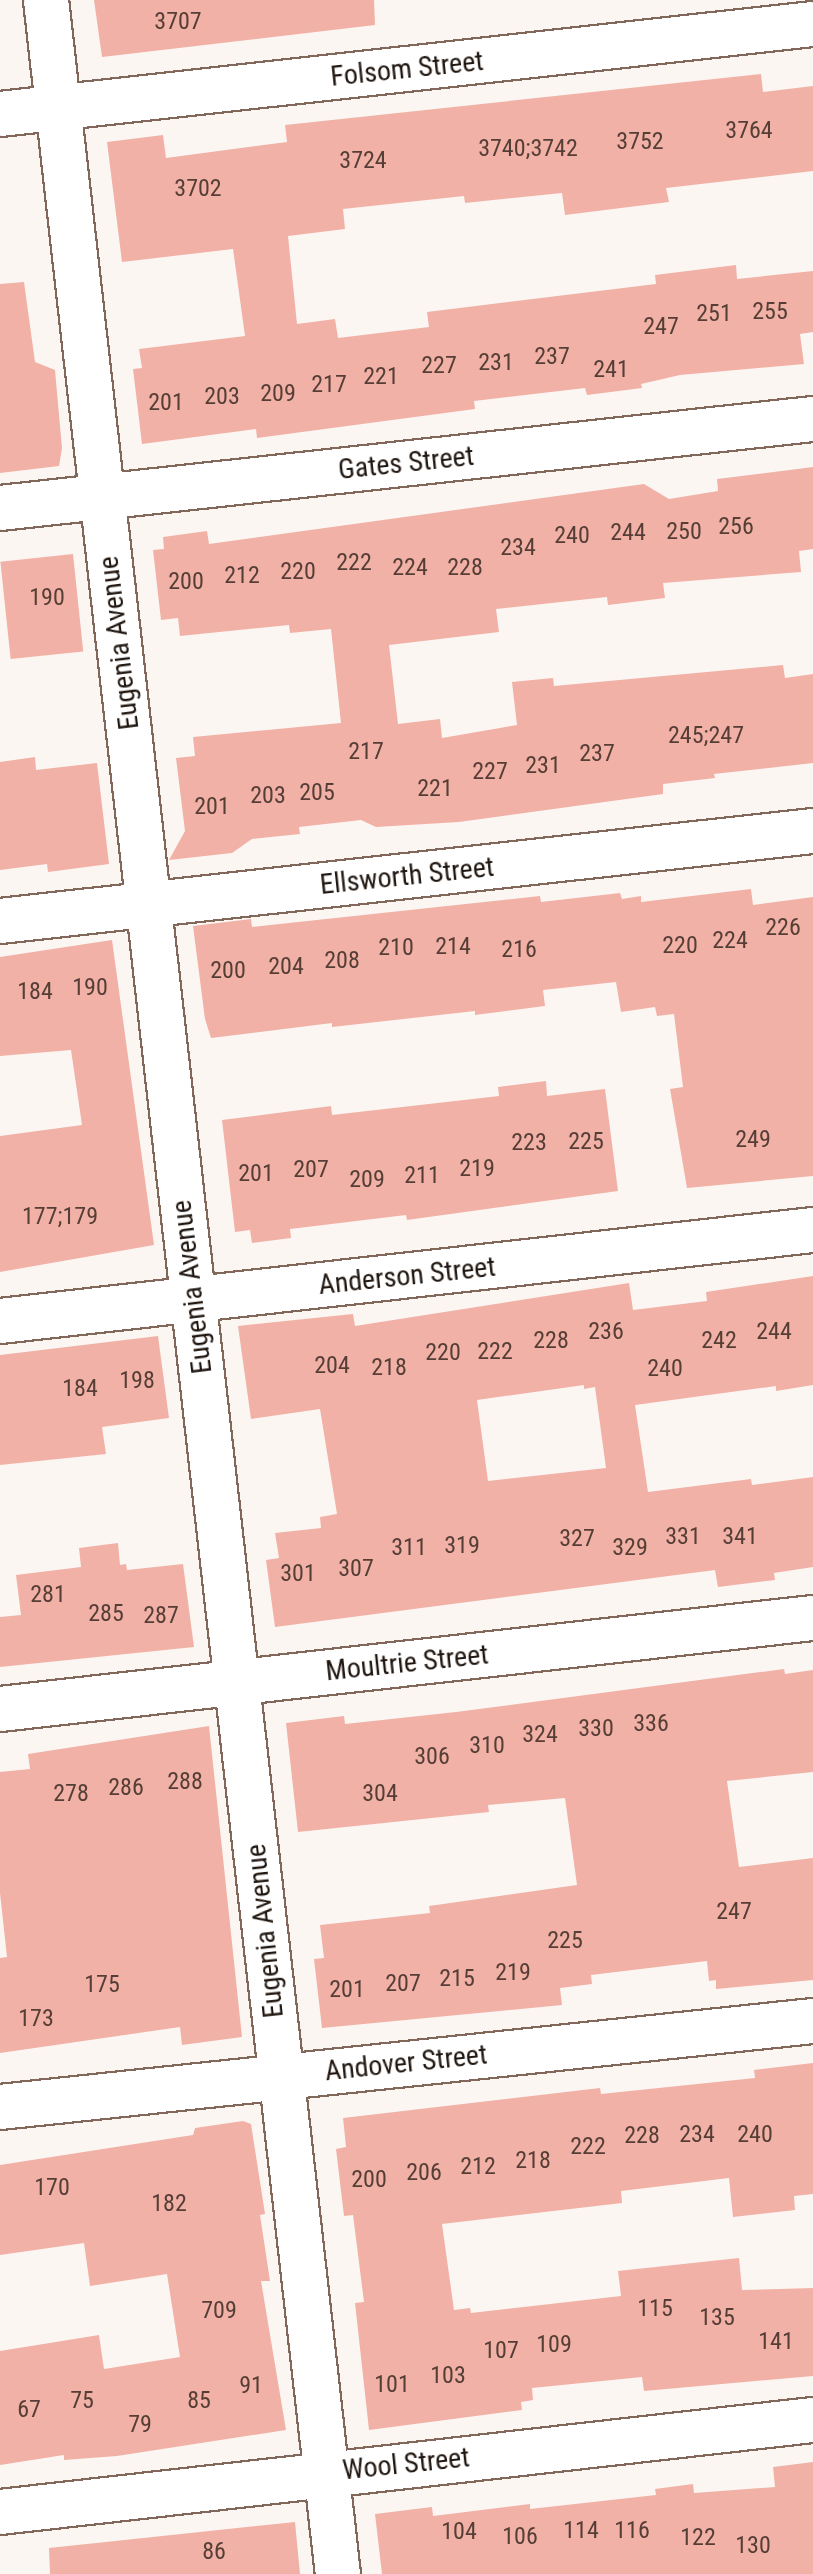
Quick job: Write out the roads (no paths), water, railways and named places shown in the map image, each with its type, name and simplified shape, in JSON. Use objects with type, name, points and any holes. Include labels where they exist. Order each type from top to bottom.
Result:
[{"type":"street","name":"Eugenia Avenue","points":[[46,0],[338,2574]]},
{"type":"street","name":"Folsom Street","points":[[0,114],[813,24]]},
{"type":"street","name":"Gates Street","points":[[0,508],[813,419]]},
{"type":"street","name":"Ellsworth Street","points":[[0,921],[813,831]]},
{"type":"street","name":"Anderson Street","points":[[0,1321],[813,1230]]},
{"type":"street","name":"Moultrie Street","points":[[0,1709],[813,1618]]},
{"type":"street","name":"Andover Street","points":[[0,2107],[813,2021]]},
{"type":"street","name":"Wool Street","points":[[0,2512],[813,2420]]}]
